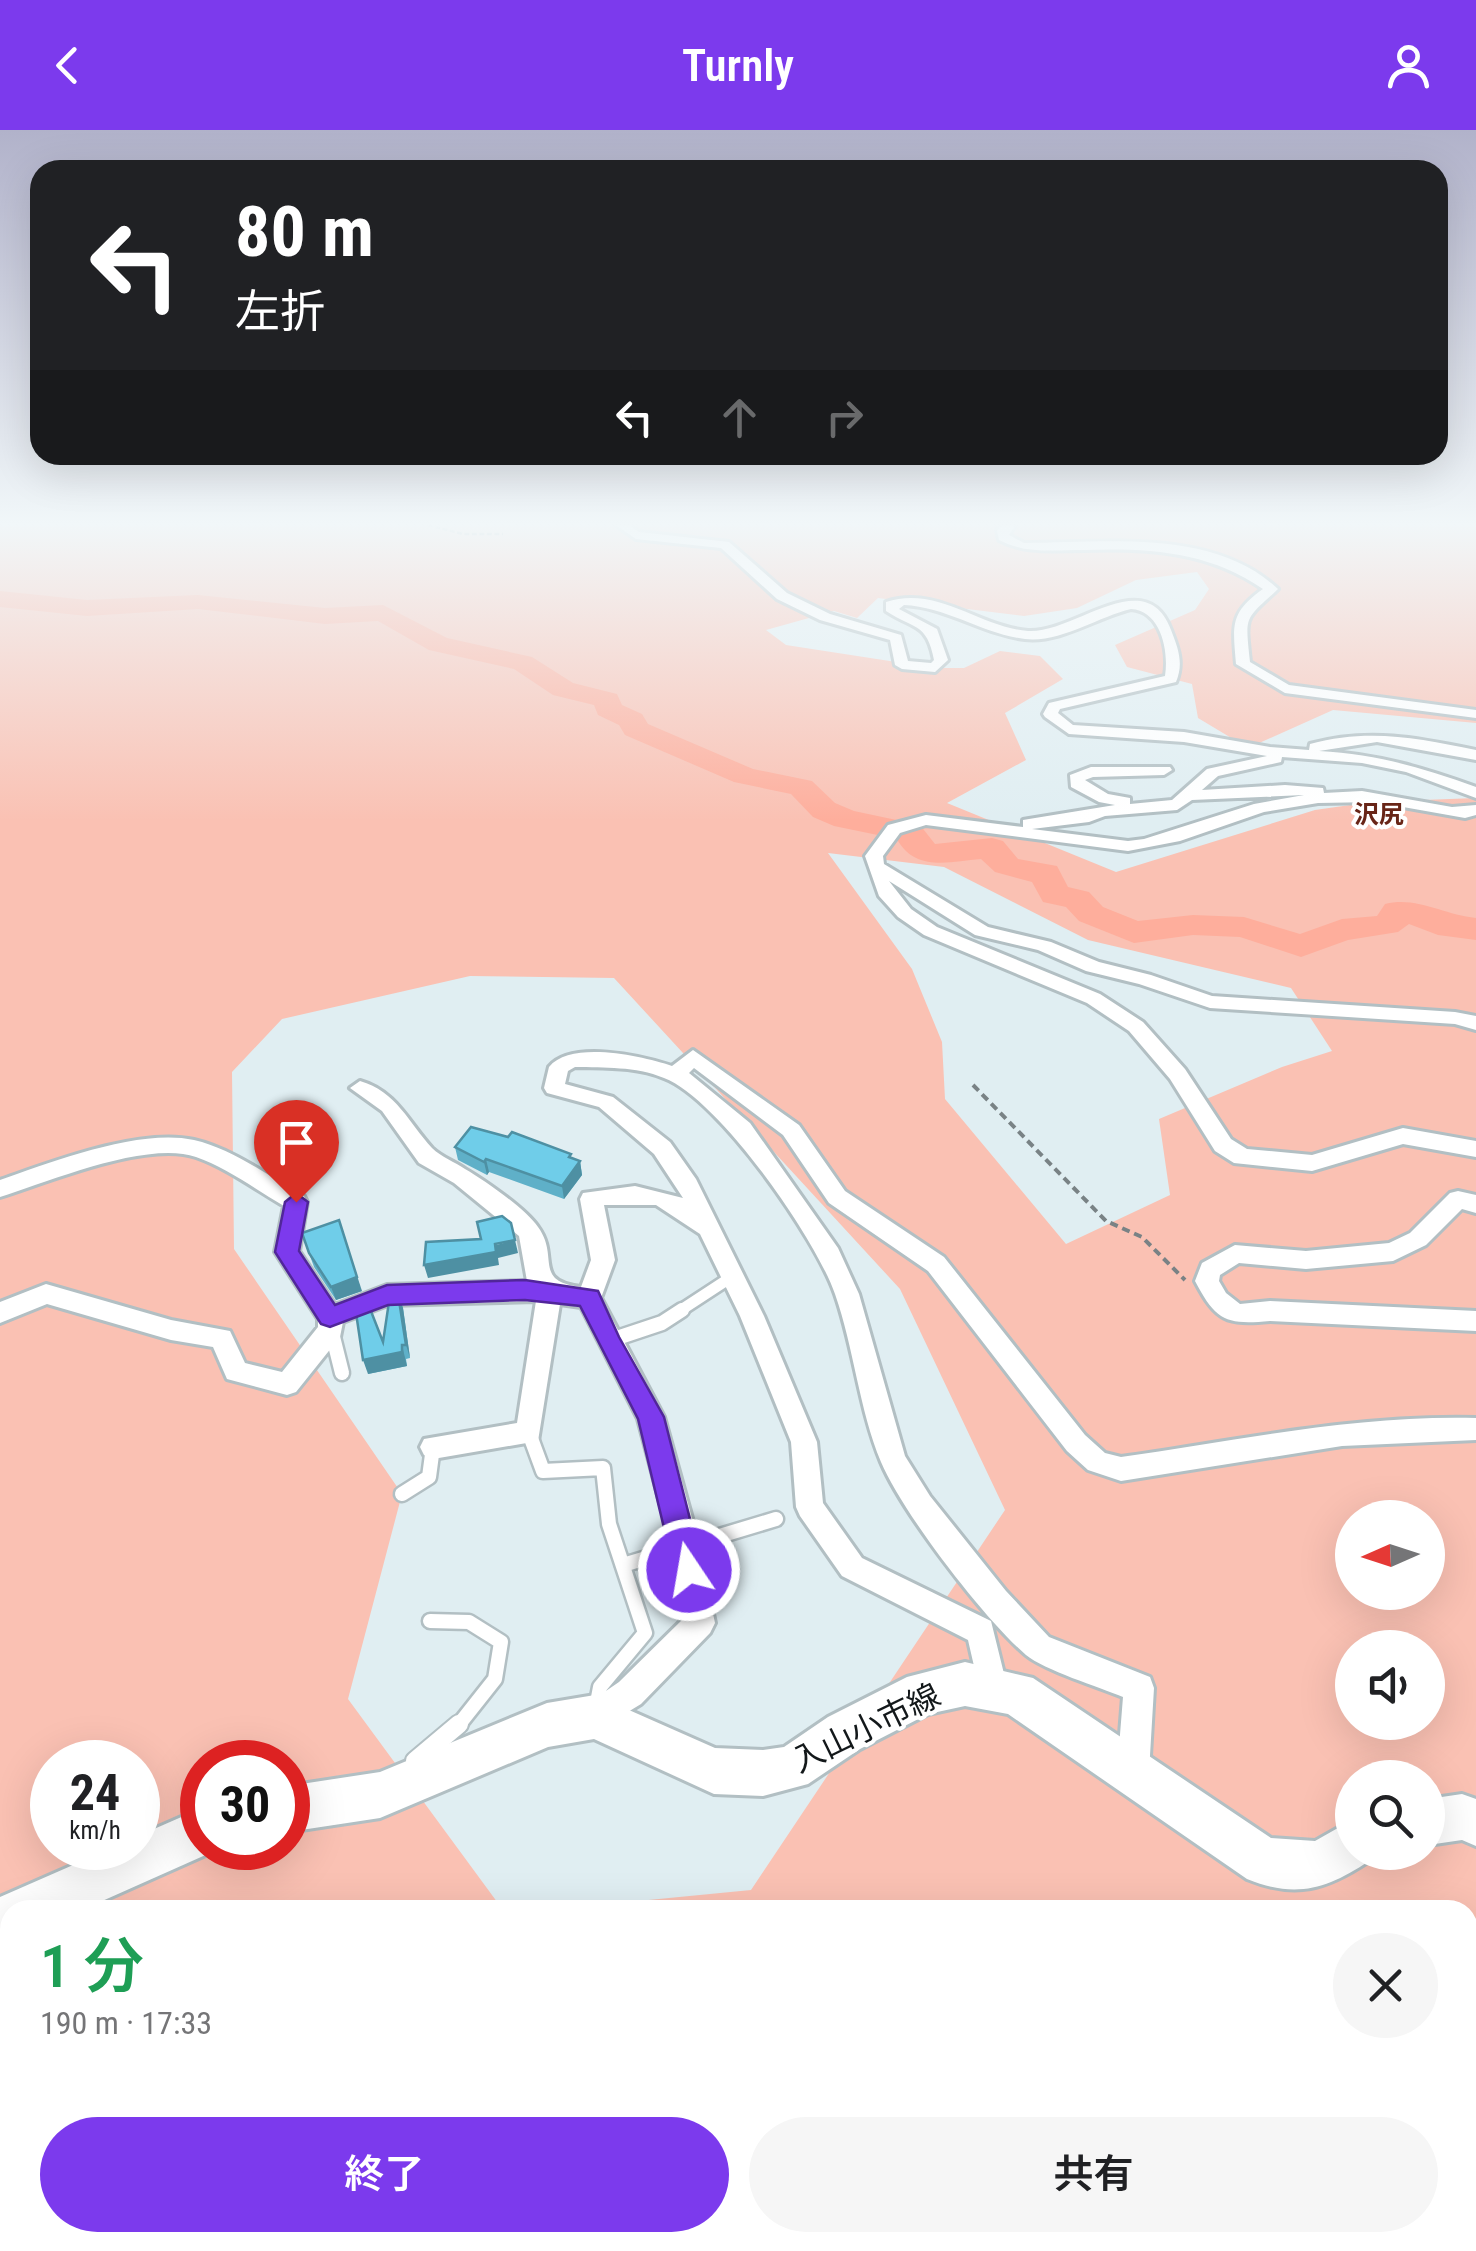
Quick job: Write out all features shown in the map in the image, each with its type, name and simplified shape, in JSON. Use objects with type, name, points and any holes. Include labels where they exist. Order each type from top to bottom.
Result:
[{"type":"main road","name":"入山小市線","points":[[595,1717],[714,1771],[764,1773],[792,1768],[844,1733],[923,1693],[964,1684],[1018,1694],[1264,1862],[1321,1865],[1335,1856]]},
{"type":"main road","points":[[310,1806],[380,1795],[547,1725],[595,1717]]},
{"type":"main road","points":[[1445,1820],[1462,1817],[1476,1823]]},
{"type":"main road","points":[[49,1900],[180,1842]]},
{"type":"street","points":[[844,624],[896,638],[902,665],[934,668],[941,660],[940,643],[931,628],[921,624]]},
{"type":"street","points":[[996,624],[1035,636],[1061,632],[1078,624]]},
{"type":"street","points":[[1163,624],[1172,648],[1171,679],[1054,706],[1050,709],[1054,720],[1069,729],[1184,737],[1380,761],[1476,793]]},
{"type":"street","points":[[1237,624],[1243,664],[1285,688],[1476,714]]},
{"type":"street","points":[[1010,826],[1088,817],[1101,811],[1177,806],[1213,772],[1228,766],[1342,741],[1400,736],[1476,754]]},
{"type":"street","points":[[1162,806],[1105,799],[1079,786],[1076,778],[1091,772],[1164,770]]},
{"type":"street","points":[[1192,795],[1221,797],[1286,787],[1348,797]]},
{"type":"street","points":[[1476,810],[1469,814],[1384,796],[1348,797],[1248,811],[1160,844],[1128,846],[926,820],[894,828],[874,856],[886,892],[928,930],[1087,994],[1123,1015],[1145,1034],[1223,1145],[1242,1157],[1312,1163],[1403,1136],[1476,1149]]},
{"type":"street","points":[[970,814],[1037,834]]},
{"type":"street","points":[[876,866],[982,932],[1044,946],[1092,967],[1144,979],[1210,1002],[1455,1018],[1476,1023]]},
{"type":"street","points":[[676,1074],[693,1057],[791,1130],[836,1197],[936,1264],[1076,1442],[1097,1462],[1121,1470],[1303,1439],[1417,1426],[1476,1429]]},
{"type":"street","points":[[994,1690],[981,1631],[852,1567],[810,1507],[804,1442],[733,1276],[688,1185],[662,1148],[606,1102],[554,1088],[559,1067],[571,1060],[637,1062],[676,1074],[742,1128],[830,1254],[848,1294],[893,1459],[920,1505],[1039,1648],[1139,1688],[1133,1772]]},
{"type":"street","points":[[360,1088],[389,1106],[427,1157],[462,1177],[529,1231],[536,1246],[539,1280],[550,1290]]},
{"type":"street","points":[[0,1189],[132,1152],[170,1144],[194,1148],[296,1202],[287,1252],[330,1323]]},
{"type":"street","points":[[595,1717],[630,1693],[700,1623],[651,1417],[608,1341],[589,1298],[603,1260],[590,1199],[637,1191],[680,1207],[696,1224],[710,1228]]},
{"type":"street","points":[[1476,1204],[1458,1199],[1418,1239],[1392,1252],[1306,1260],[1235,1254],[1210,1270],[1207,1281],[1210,1292],[1236,1314],[1270,1311],[1476,1321]]},
{"type":"street","points":[[0,1313],[46,1294],[171,1330],[220,1338],[236,1371],[287,1384],[330,1323],[387,1295],[550,1290],[589,1298]]},
{"type":"street","points":[[432,1447],[530,1434],[550,1290]]},
{"type":"lane","points":[[608,1341],[662,1322],[733,1276]]},
{"type":"lane","points":[[330,1323],[342,1373]]},
{"type":"lane","points":[[530,1434],[543,1471],[602,1468],[609,1524],[645,1632],[600,1687],[595,1717]]},
{"type":"lane","points":[[402,1494],[429,1477],[432,1447]]},
{"type":"lane","points":[[622,1565],[776,1519]]},
{"type":"lane","points":[[380,1795],[454,1730],[495,1680],[501,1642],[488,1628],[465,1619],[430,1621]]},
{"type":"path","points":[[973,1084],[1106,1221],[1142,1237],[1203,1299],[1228,1310]]},
{"type":"shaded area","points":[[0,624],[788,624],[766,630],[786,645],[935,668],[964,668],[1000,651],[1040,656],[1063,679],[1005,713],[1026,760],[947,803],[1116,872],[1315,810],[1371,802],[1476,798],[1476,1900],[648,1900],[751,1890],[1005,1510],[900,1289],[614,978],[470,976],[282,1019],[232,1072],[234,1249],[402,1494],[348,1699],[496,1900],[0,1900]],"holes":[[[828,853],[944,867],[1088,940],[1291,988],[1332,1051],[1282,1067],[1159,1119],[1170,1195],[1066,1244],[945,1099],[942,1042],[912,969]]]},
{"type":"shaded area","points":[[1163,624],[1476,624],[1476,723],[1333,710],[1248,748],[1198,718],[1192,684],[1127,667],[1115,645]]},
{"type":"building","points":[[471,1127],[508,1137],[512,1132],[580,1161],[562,1186],[486,1159],[484,1162],[455,1147]]},
{"type":"building","points":[[502,1216],[511,1223],[515,1240],[495,1244],[496,1252],[424,1265],[426,1242],[481,1239],[477,1222]]},
{"type":"building","points":[[339,1220],[357,1277],[331,1287],[309,1253],[302,1233]]},
{"type":"building","points":[[398,1294],[406,1345],[402,1345],[402,1352],[363,1360],[355,1306],[367,1301],[383,1342],[390,1295]]},
{"type":"waterway","points":[[402,624],[438,644],[523,663],[563,689],[607,700],[608,709],[632,720],[635,729],[745,776],[801,787],[824,810],[845,819],[909,832],[916,845],[929,854],[992,848],[995,856],[1007,865],[1045,873],[1055,895],[1077,899],[1091,914],[1134,932],[1193,925],[1244,927],[1301,946],[1342,930],[1386,925],[1395,919],[1397,911],[1409,910],[1438,925],[1476,929]]},
{"type":"district","name":"沢尻","points":[[1379,814]]},
{"type":"route","points":[[296,1202],[287,1252],[330,1317],[387,1295],[550,1290],[589,1298],[608,1341],[651,1417],[689,1570]]}]
